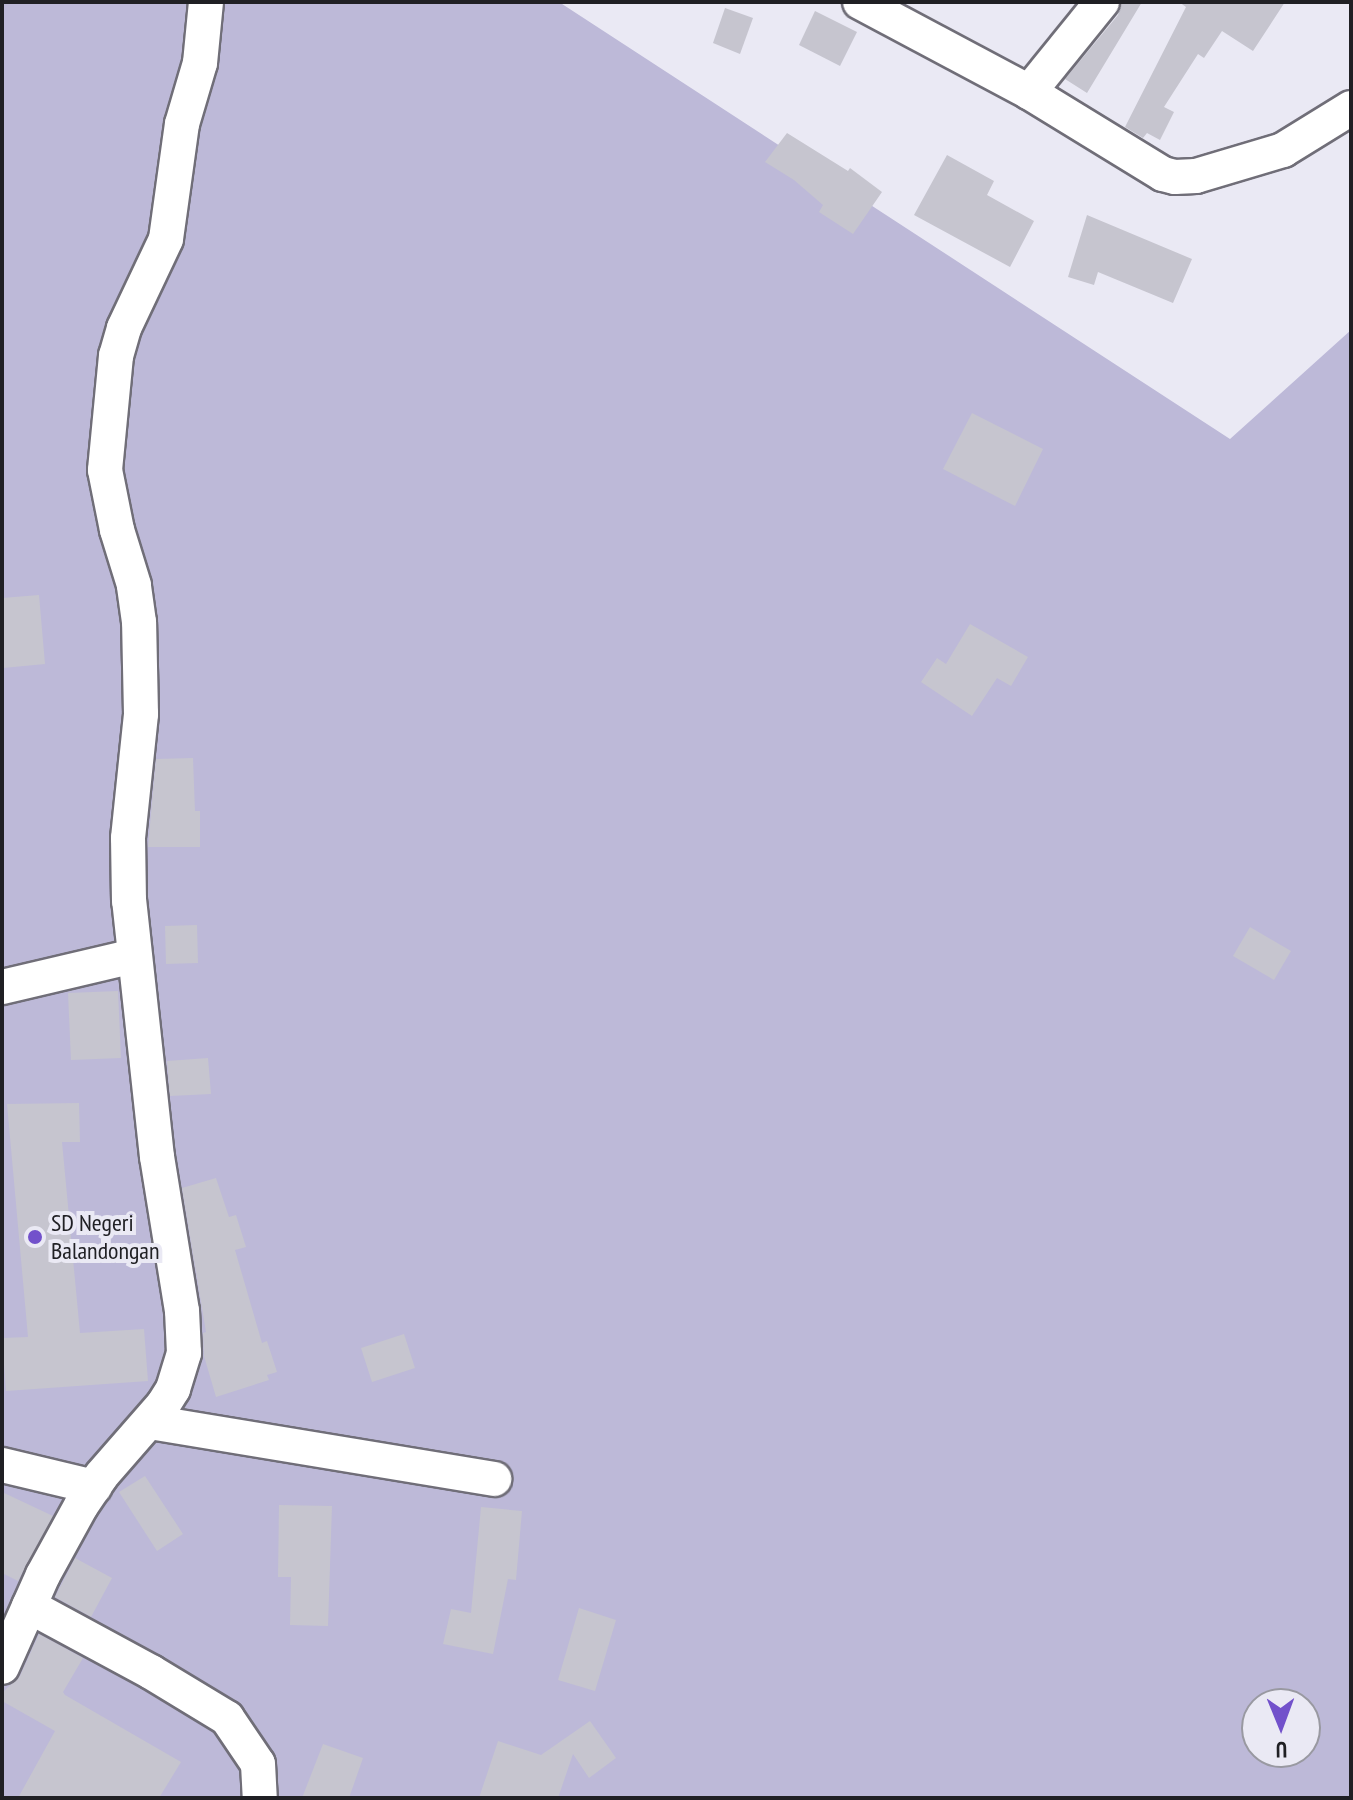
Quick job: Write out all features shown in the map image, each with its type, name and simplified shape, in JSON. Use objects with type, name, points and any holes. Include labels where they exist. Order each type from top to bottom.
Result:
[{"type":"street","points":[[2,1667],[58,1545],[94,1487],[150,1422],[173,1389],[184,1353],[184,1335],[153,1128],[134,956],[128,838],[141,714],[141,663],[134,585],[117,530],[105,470],[112,380],[124,328],[166,239],[182,124],[203,49],[206,2]]},
{"type":"street","points":[[860,2],[1029,92],[1163,174],[1175,177],[1196,176],[1283,150],[1351,108]]},
{"type":"street","points":[[1029,92],[1102,2]]},
{"type":"street","points":[[2,987],[134,956]]},
{"type":"street","points":[[150,1422],[494,1479]]},
{"type":"street","points":[[2,1465],[94,1487]]},
{"type":"street","points":[[29,1606],[151,1672],[227,1718],[258,1764],[260,1798]]},
{"type":"shaded area","points":[[2,2],[559,2],[1230,439],[1351,330],[1351,1798],[2,1798]]},
{"type":"building","points":[[1122,2],[1142,2],[1087,93],[1065,79],[1118,15]]},
{"type":"building","points":[[1179,2],[1285,2],[1253,51],[1222,31],[1204,58],[1198,54],[1164,107],[1174,112],[1160,140],[1147,133],[1143,138],[1125,127],[1186,7]]},
{"type":"building","points":[[725,8],[753,18],[740,54],[713,43]]},
{"type":"building","points":[[815,11],[857,32],[840,66],[799,45]]},
{"type":"building","points":[[787,133],[848,171],[850,168],[882,192],[853,234],[819,212],[823,205],[794,180],[765,162]]},
{"type":"building","points":[[947,155],[994,181],[987,195],[1034,221],[1010,267],[914,215]]},
{"type":"building","points":[[1087,215],[1192,259],[1173,303],[1098,272],[1094,285],[1068,277]]},
{"type":"building","points":[[972,413],[1043,449],[1015,506],[943,469]]},
{"type":"building","points":[[39,595],[45,664],[3,668],[2,598]]},
{"type":"building","points":[[970,624],[1028,657],[1011,686],[997,678],[972,716],[921,682],[937,658],[946,664]]},
{"type":"building","points":[[193,758],[195,811],[200,811],[200,847],[148,847],[156,759]]},
{"type":"building","points":[[197,925],[198,963],[166,964],[165,926]]},
{"type":"building","points":[[1250,927],[1291,951],[1274,980],[1233,956]]},
{"type":"building","points":[[118,991],[121,1058],[71,1060],[68,993]]},
{"type":"building","points":[[208,1058],[211,1094],[170,1096],[167,1061]]},
{"type":"building","points":[[79,1103],[80,1142],[62,1142],[80,1333],[144,1329],[148,1381],[6,1391],[2,1338],[28,1337],[7,1104]]},
{"type":"building","points":[[216,1178],[229,1217],[236,1215],[246,1247],[235,1250],[262,1343],[267,1341],[277,1372],[267,1375],[269,1380],[216,1397],[204,1356],[203,1333],[206,1332],[182,1188]]},
{"type":"building","points":[[404,1334],[415,1368],[372,1382],[361,1348]]},
{"type":"building","points":[[145,1476],[183,1534],[157,1551],[119,1492]]},
{"type":"building","points":[[2,1492],[53,1516],[18,1581],[2,1573]]},
{"type":"building","points":[[279,1505],[332,1506],[328,1626],[290,1625],[291,1577],[278,1577]]},
{"type":"building","points":[[481,1507],[522,1511],[516,1580],[508,1579],[493,1654],[443,1644],[451,1609],[471,1613]]},
{"type":"building","points":[[75,1558],[112,1578],[91,1617],[55,1597]]},
{"type":"building","points":[[579,1608],[616,1620],[595,1691],[558,1680]]},
{"type":"building","points":[[39,1634],[83,1658],[63,1692],[65,1695],[181,1762],[159,1798],[18,1798],[55,1731],[2,1701],[2,1693],[20,1676]]},
{"type":"building","points":[[590,1721],[616,1758],[589,1778],[573,1754],[558,1798],[479,1798],[498,1741],[541,1755]]},
{"type":"building","points":[[323,1744],[363,1758],[349,1798],[302,1798]]},
{"type":"place","name":"SD Negeri Balandongan","points":[[35,1237]]}]
